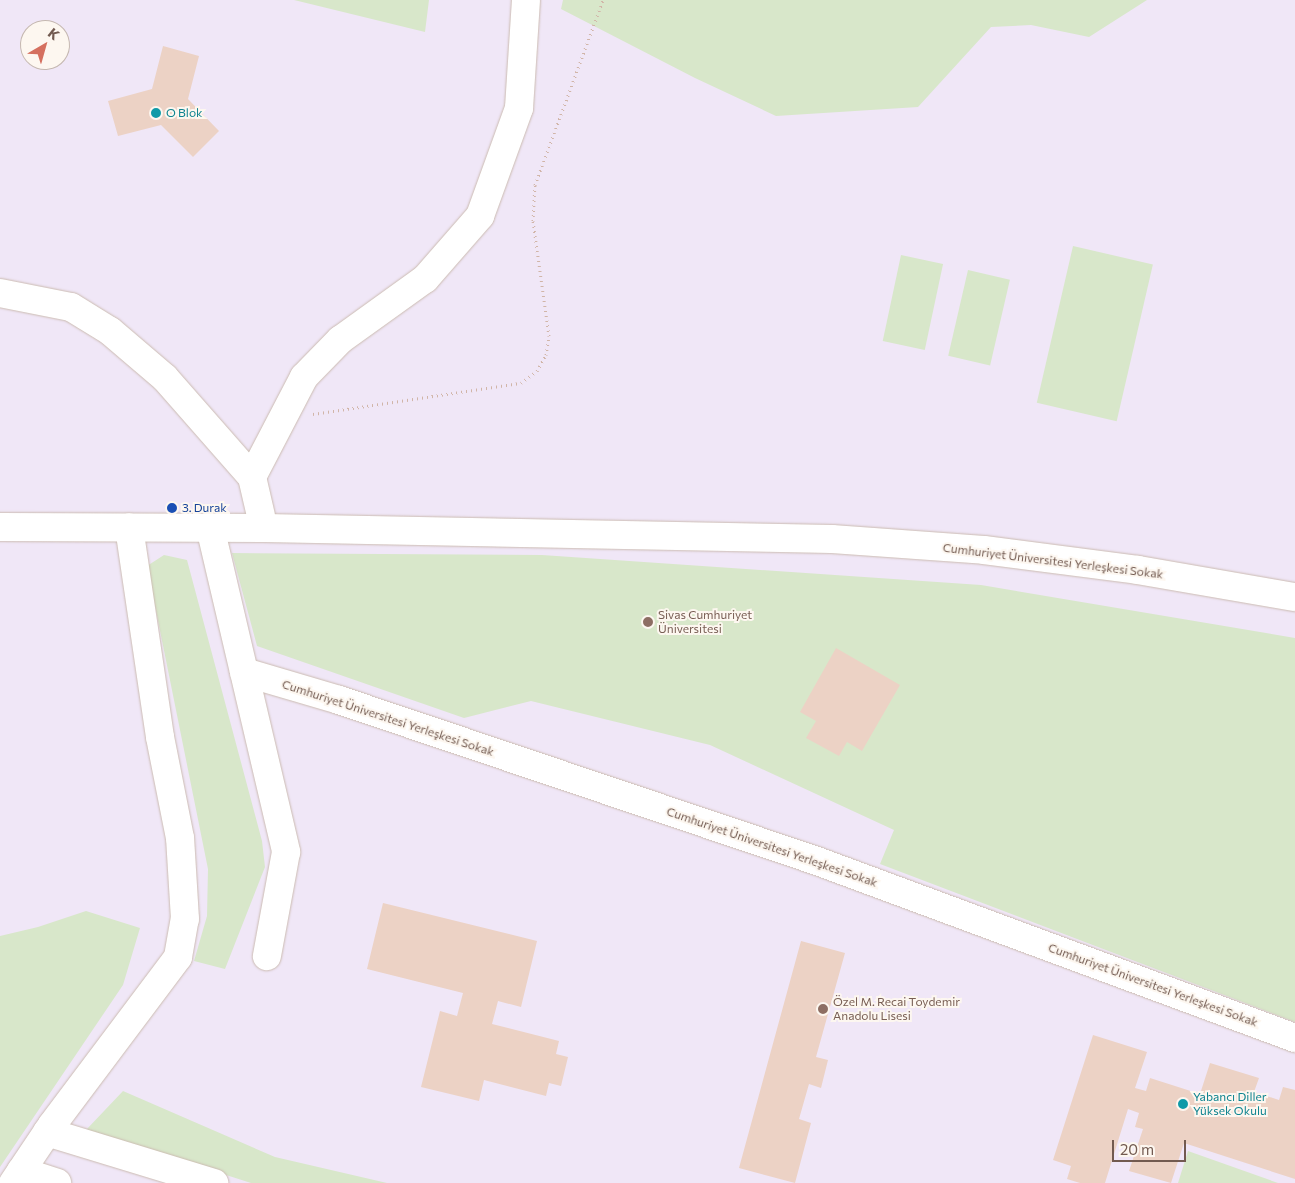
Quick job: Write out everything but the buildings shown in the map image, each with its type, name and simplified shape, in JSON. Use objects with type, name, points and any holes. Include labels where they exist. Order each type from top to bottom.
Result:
[{"type":"street","points":[[252,477],[310,371],[340,340],[425,278],[480,216],[519,108],[526,0]]},
{"type":"street","points":[[0,293],[71,307],[110,331],[166,378],[252,477],[261,516]]},
{"type":"street","name":"Cumhuriyet Üniversitesi Yerleşkesi Sokak","points":[[0,514],[719,518],[986,535],[1295,582]]},
{"type":"street","name":"Cumhuriyet Üniversitesi Yerleşkesi Sokak","points":[[0,527],[210,528],[832,539],[984,550],[1119,567],[1295,597]]},
{"type":"street","points":[[58,1183],[17,1177],[47,1132],[178,958],[185,920],[180,838],[160,737],[129,527]]},
{"type":"street","points":[[210,528],[286,852],[267,956]]},
{"type":"street","name":"Cumhuriyet Üniversitesi Yerleşkesi Sokak","points":[[244,672],[339,700],[817,861],[1295,1038]]},
{"type":"street","points":[[47,1132],[214,1183]]},
{"type":"path","points":[[285,418],[521,383],[536,371],[546,355],[548,336],[532,221],[535,185],[603,0]]},
{"type":"shaded area","name":"Sivas Cumhuriyet Üniversitesi","points":[[0,0],[1295,0],[1295,1183],[0,1183]]},
{"type":"green space","points":[[294,0],[429,0],[425,32]]},
{"type":"green space","points":[[563,0],[1147,0],[1089,37],[1031,25],[991,27],[918,107],[776,116],[695,78],[561,9]]},
{"type":"green space","points":[[1073,246],[1153,264],[1117,421],[1037,403]]},
{"type":"green space","points":[[901,255],[943,264],[925,350],[883,341]]},
{"type":"green space","points":[[968,270],[1010,280],[990,365],[948,356]]},
{"type":"green space","points":[[232,553],[542,555],[981,585],[1295,638],[1295,1022],[880,864],[894,830],[710,745],[531,701],[464,718],[257,646]]},
{"type":"green space","points":[[164,555],[187,560],[262,841],[265,867],[225,969],[194,961],[207,916],[208,869],[147,566]]},
{"type":"green space","points":[[86,911],[140,928],[123,985],[0,1167],[0,936],[38,927]]},
{"type":"green space","points":[[123,1091],[275,1157],[387,1183],[251,1183],[86,1130]]},
{"type":"green space","points":[[1188,1151],[1278,1183],[1178,1183]]},
{"type":"place","name":"O Blok","points":[[156,113]]},
{"type":"place","name":"3. Durak","points":[[172,508]]},
{"type":"place","name":"Sivas Cumhuriyet Üniversitesi","points":[[648,622]]},
{"type":"place","name":"Özel M. Recai Toydemir Anadolu Lisesi","points":[[823,1009]]},
{"type":"place","name":"Yabancı Diller Yüksek Okulu","points":[[1183,1104]]}]
